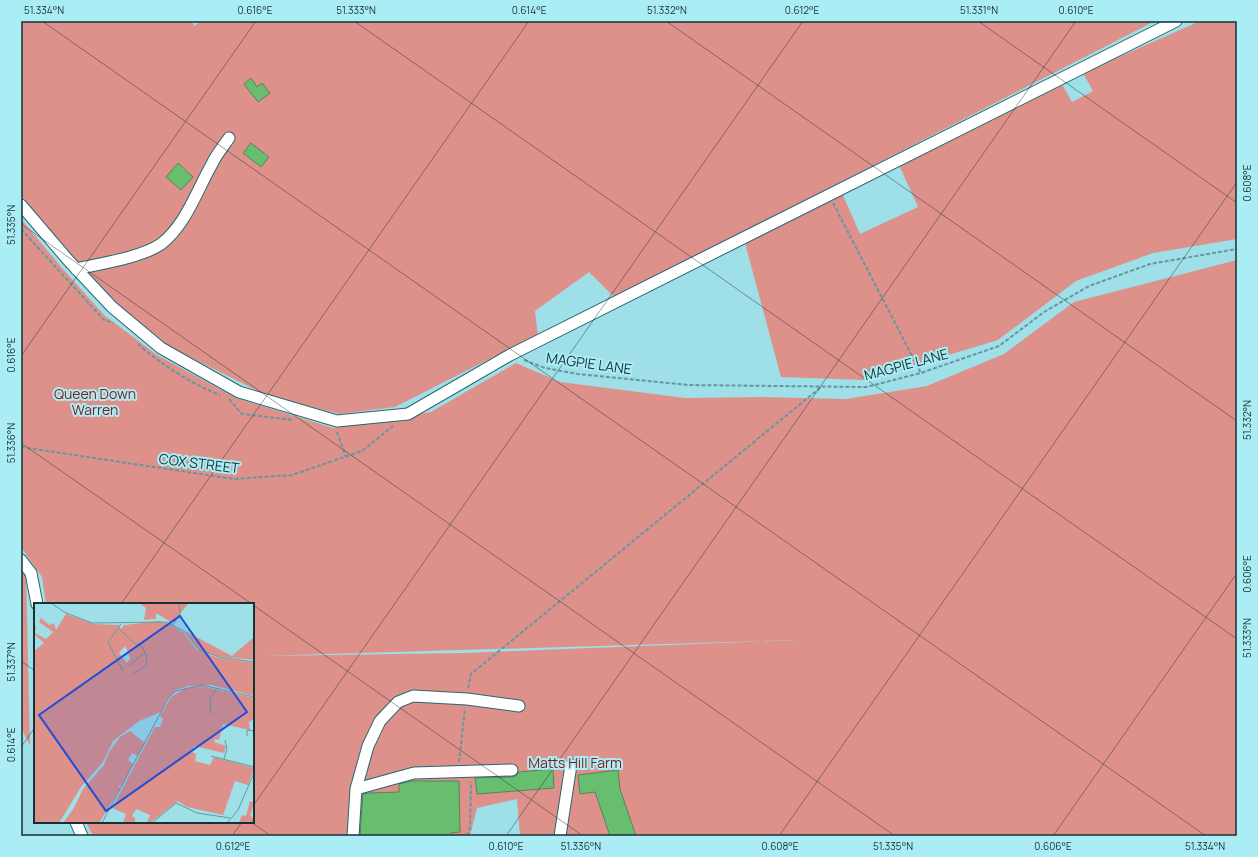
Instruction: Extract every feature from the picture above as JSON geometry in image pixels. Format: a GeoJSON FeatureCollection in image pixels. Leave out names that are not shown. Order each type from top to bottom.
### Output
{"type":"FeatureCollection","features":[{"type":"Feature","properties":{"kind":"street"},"geometry":{"type":"LineString","coordinates":[[21,205],[76,269],[112,307],[161,348],[239,392],[337,421],[408,414],[510,355],[1176,21]]}},
{"type":"Feature","properties":{"kind":"street"},"geometry":{"type":"LineString","coordinates":[[76,269],[116,260],[146,251],[164,241],[176,229],[184,217],[212,163],[229,138]]}},
{"type":"Feature","properties":{"kind":"street"},"geometry":{"type":"LineString","coordinates":[[21,560],[32,573],[37,603]]}},
{"type":"Feature","properties":{"kind":"street"},"geometry":{"type":"LineString","coordinates":[[353,836],[356,789],[368,746],[380,721],[398,702],[414,696],[466,699],[518,706]]}},
{"type":"Feature","properties":{"kind":"street"},"geometry":{"type":"LineString","coordinates":[[560,836],[571,765]]}},
{"type":"Feature","properties":{"kind":"street"},"geometry":{"type":"LineString","coordinates":[[356,789],[414,773],[512,770]]}},
{"type":"Feature","properties":{"kind":"street"},"geometry":{"type":"LineString","coordinates":[[76,823],[81,836]]}},
{"type":"Feature","properties":{"kind":"path"},"geometry":{"type":"LineString","coordinates":[[829,195],[920,373]]}},
{"type":"Feature","properties":{"kind":"path","name":"MAGPIE LANE"},"geometry":{"type":"LineString","coordinates":[[510,355],[545,368],[578,374],[688,385],[866,387],[920,373],[999,346],[1044,312],[1089,286],[1150,264],[1237,249]]}},
{"type":"Feature","properties":{"kind":"path"},"geometry":{"type":"LineString","coordinates":[[467,836],[470,828],[471,784],[458,772],[466,699],[471,674],[822,386]]}},
{"type":"Feature","properties":{"kind":"path","name":"COX STREET"},"geometry":{"type":"LineString","coordinates":[[21,447],[234,479],[292,475],[362,451],[408,414]]}},
{"type":"Feature","properties":{"kind":"green space"},"geometry":{"type":"Polygon","coordinates":[[[21,21],[191,21],[195,26],[200,21],[461,21],[462,23],[465,21],[1155,21],[615,298],[589,272],[535,311],[538,336],[517,345],[395,407],[340,414],[268,396],[164,344],[116,306],[51,233],[21,196],[21,21]]]}},
{"type":"Feature","properties":{"kind":"green space"},"geometry":{"type":"Polygon","coordinates":[[[1200,21],[1237,21],[1237,239],[1153,253],[1076,281],[998,340],[865,380],[781,377],[745,243],[842,193],[860,234],[918,207],[899,165],[1062,84],[1072,102],[1093,91],[1083,73],[1200,21]]]}},
{"type":"Feature","properties":{"kind":"green space"},"geometry":{"type":"Polygon","coordinates":[[[21,219],[104,315],[157,355],[236,398],[333,428],[431,412],[516,363],[560,382],[685,398],[761,397],[846,399],[927,386],[1004,354],[1074,302],[1237,260],[1237,836],[520,836],[517,799],[477,808],[470,836],[93,836],[86,823],[254,823],[254,603],[46,603],[42,577],[21,547],[21,219]],[[799,640],[261,656],[463,653],[799,640]]]}},
{"type":"Feature","properties":{"kind":"green space"},"geometry":{"type":"Polygon","coordinates":[[[21,567],[26,574],[30,746],[21,727],[21,567]]]}},
{"type":"Feature","properties":{"kind":"building"},"geometry":{"type":"Polygon","coordinates":[[[251,78],[257,87],[262,83],[270,93],[258,102],[244,84],[251,78]]]}},
{"type":"Feature","properties":{"kind":"building"},"geometry":{"type":"Polygon","coordinates":[[[251,143],[269,157],[261,167],[243,153],[251,143]]]}},
{"type":"Feature","properties":{"kind":"building"},"geometry":{"type":"Polygon","coordinates":[[[178,163],[193,177],[181,190],[166,177],[178,163]]]}},
{"type":"Feature","properties":{"kind":"building"},"geometry":{"type":"Polygon","coordinates":[[[553,769],[554,788],[477,794],[475,778],[512,777],[516,776],[519,772],[553,769]]]}},
{"type":"Feature","properties":{"kind":"building"},"geometry":{"type":"Polygon","coordinates":[[[618,770],[620,789],[636,836],[610,836],[595,792],[580,794],[578,775],[618,770]]]}},
{"type":"Feature","properties":{"kind":"building"},"geometry":{"type":"Polygon","coordinates":[[[411,781],[459,781],[460,832],[451,833],[451,836],[360,836],[363,794],[399,792],[399,784],[411,781]]]}},
{"type":"Feature","properties":{"kind":"park label","name":"Queen Down Warren"},"geometry":{"type":"Point","coordinates":[95,402]}},
{"type":"Feature","properties":{"kind":"park label","name":"Matts Hill Farm"},"geometry":{"type":"Point","coordinates":[575,762]}}]}
